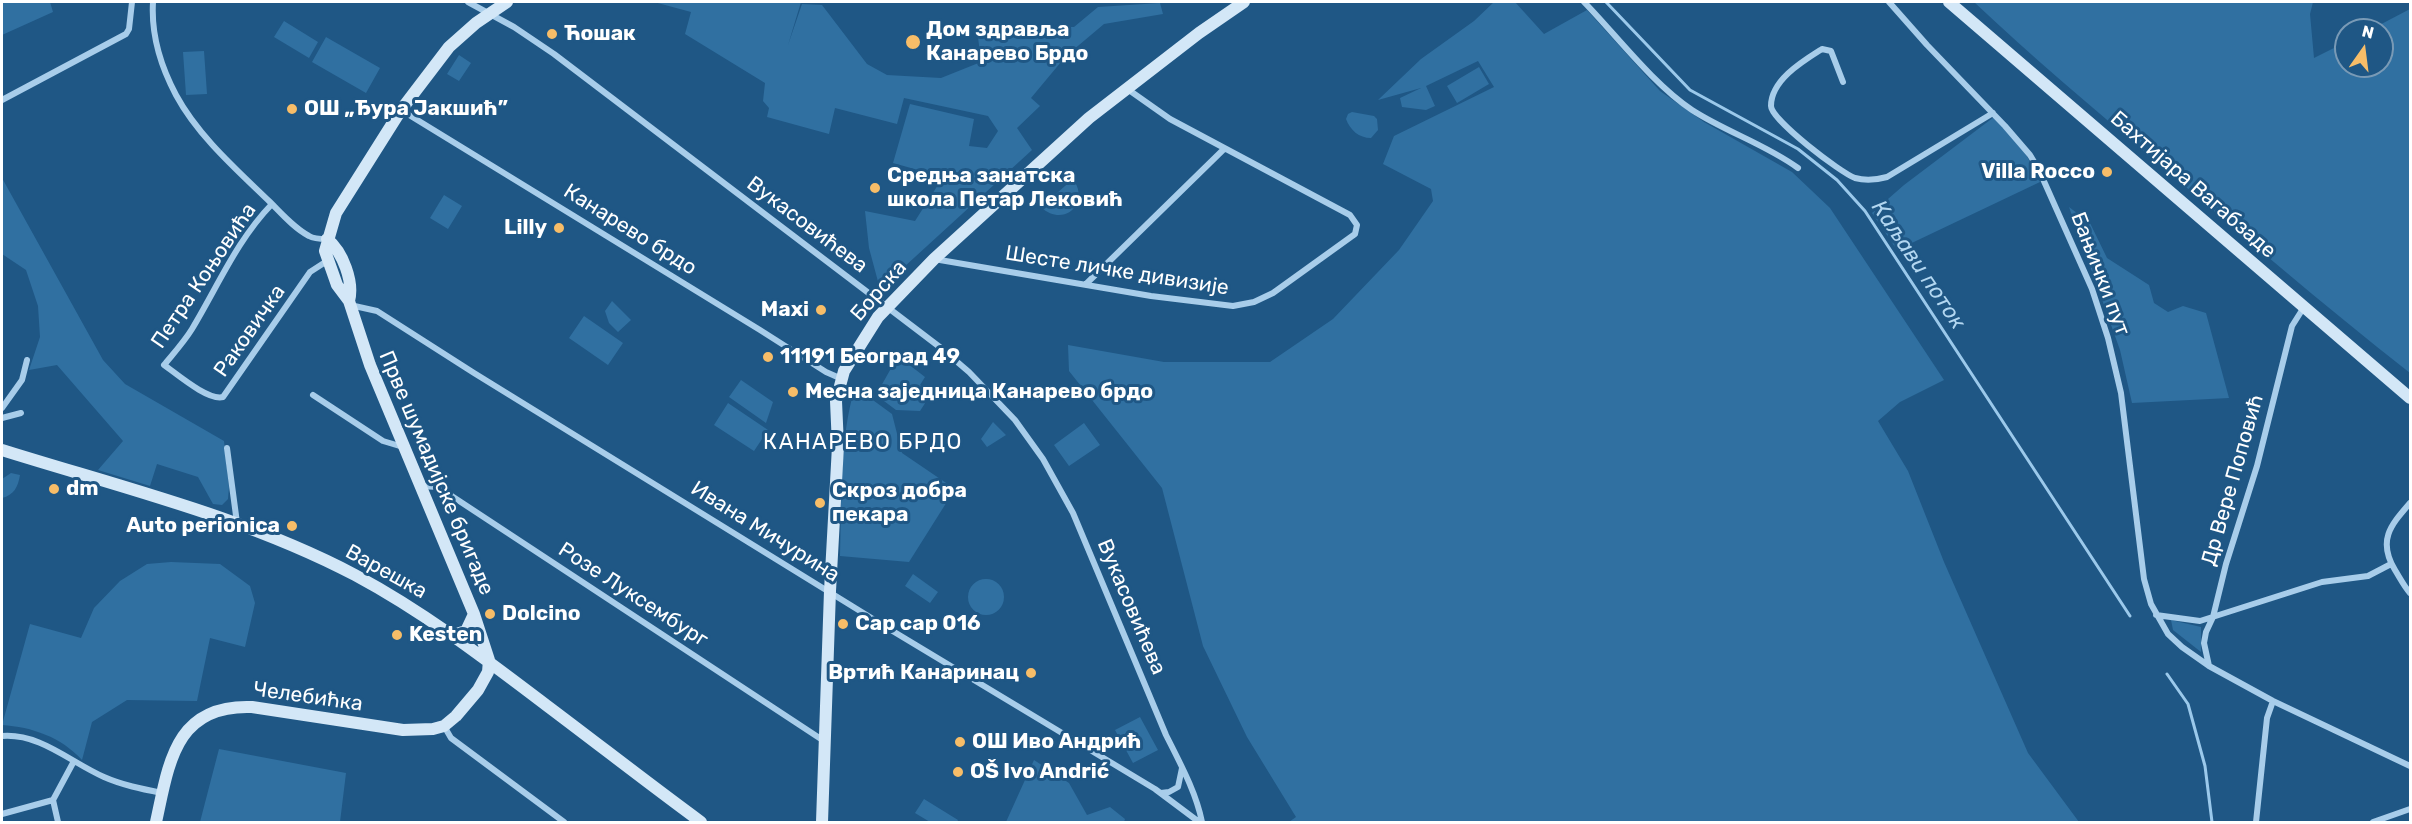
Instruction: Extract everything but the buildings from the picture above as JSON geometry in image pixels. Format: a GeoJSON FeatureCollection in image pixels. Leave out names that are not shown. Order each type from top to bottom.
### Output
{"type":"FeatureCollection","features":[{"type":"Feature","properties":{"kind":"street"},"geometry":{"type":"LineString","coordinates":[[2,100],[126,34],[129,29],[132,2]]}},
{"type":"Feature","properties":{"kind":"street","name":"Петра Коњовића"},"geometry":{"type":"LineString","coordinates":[[153,2],[156,46],[169,81],[181,103],[206,136],[272,204],[306,235],[327,239]]}},
{"type":"Feature","properties":{"kind":"street","name":"Вукасовићева"},"geometry":{"type":"LineString","coordinates":[[468,2],[534,40],[601,89],[942,348],[992,395],[1024,431],[1043,459],[1073,513],[1200,810],[1201,822]]}},
{"type":"Feature","properties":{"kind":"street"},"geometry":{"type":"LineString","coordinates":[[327,239],[339,207],[401,110],[449,47],[489,13],[507,2]]}},
{"type":"Feature","properties":{"kind":"street"},"geometry":{"type":"LineString","coordinates":[[1584,2],[1676,97],[1704,117],[1767,148],[1798,168]]}},
{"type":"Feature","properties":{"kind":"street","name":"Бањички пут"},"geometry":{"type":"LineString","coordinates":[[1889,2],[2030,155],[2047,184],[2092,289],[2108,338],[2121,393],[2144,579],[2156,615],[2175,640],[2208,666],[2273,701],[2410,766]]}},
{"type":"Feature","properties":{"kind":"street","name":"Бахтијара Вагабзаде"},"geometry":{"type":"LineString","coordinates":[[1949,2],[2410,398]]}},
{"type":"Feature","properties":{"kind":"street","name":"Борска"},"geometry":{"type":"LineString","coordinates":[[822,822],[830,591],[838,446],[836,401],[842,379],[859,345],[887,306],[934,259],[1067,137],[1236,3]]}},
{"type":"Feature","properties":{"kind":"street"},"geometry":{"type":"LineString","coordinates":[[1843,82],[1831,51],[1827,48],[1822,49],[1797,66],[1785,78],[1771,106],[1773,113],[1786,126],[1846,174],[1860,179],[1887,177],[1993,113]]}},
{"type":"Feature","properties":{"kind":"street","name":"Шесте личке дивизије"},"geometry":{"type":"LineString","coordinates":[[934,259],[1192,302],[1239,305],[1254,302],[1285,286],[1355,234],[1357,225],[1350,215],[1157,112],[1126,88]]}},
{"type":"Feature","properties":{"kind":"street","name":"Канарево брдо"},"geometry":{"type":"LineString","coordinates":[[401,110],[763,331],[826,372],[842,379]]}},
{"type":"Feature","properties":{"kind":"street"},"geometry":{"type":"LineString","coordinates":[[1086,284],[1224,149]]}},
{"type":"Feature","properties":{"kind":"street","name":"Петра Коњовића"},"geometry":{"type":"LineString","coordinates":[[164,365],[191,331],[225,269],[253,225],[272,204]]}},
{"type":"Feature","properties":{"kind":"street","name":"Прве шумадијске бригаде"},"geometry":{"type":"LineString","coordinates":[[327,239],[325,251],[327,261],[337,285],[349,303],[359,337],[474,614],[489,660]]}},
{"type":"Feature","properties":{"kind":"street","name":"Прве шумадијске бригаде"},"geometry":{"type":"LineString","coordinates":[[327,239],[338,250],[350,284],[349,303]]}},
{"type":"Feature","properties":{"kind":"street","name":"Раковичка"},"geometry":{"type":"LineString","coordinates":[[164,365],[206,393],[217,398],[223,397],[310,272],[327,261]]}},
{"type":"Feature","properties":{"kind":"street","name":"Ивана Мичурина"},"geometry":{"type":"LineString","coordinates":[[349,303],[377,311],[483,379],[1160,793],[1201,822]]}},
{"type":"Feature","properties":{"kind":"street","name":"Др Вере Поповић"},"geometry":{"type":"LineString","coordinates":[[2208,666],[2204,637],[2213,617],[2226,564],[2265,439],[2292,326],[2304,306]]}},
{"type":"Feature","properties":{"kind":"street"},"geometry":{"type":"LineString","coordinates":[[2,408],[22,380],[27,360]]}},
{"type":"Feature","properties":{"kind":"street"},"geometry":{"type":"LineString","coordinates":[[314,395],[383,441],[403,447]]}},
{"type":"Feature","properties":{"kind":"street"},"geometry":{"type":"LineString","coordinates":[[2,418],[21,413]]}},
{"type":"Feature","properties":{"kind":"street"},"geometry":{"type":"LineString","coordinates":[[227,448],[237,523]]}},
{"type":"Feature","properties":{"kind":"street","name":"Варешка"},"geometry":{"type":"LineString","coordinates":[[2,450],[237,523],[310,553],[354,575],[453,635],[489,660],[701,822]]}},
{"type":"Feature","properties":{"kind":"street","name":"Розе Луксембург"},"geometry":{"type":"LineString","coordinates":[[420,486],[438,487],[824,741]]}},
{"type":"Feature","properties":{"kind":"street"},"geometry":{"type":"LineString","coordinates":[[2410,503],[2389,530],[2387,549],[2391,564],[2410,593]]}},
{"type":"Feature","properties":{"kind":"street"},"geometry":{"type":"LineString","coordinates":[[2156,615],[2190,621],[2213,617],[2322,582],[2368,576],[2391,564]]}},
{"type":"Feature","properties":{"kind":"street"},"geometry":{"type":"LineString","coordinates":[[453,635],[466,630],[474,614]]}},
{"type":"Feature","properties":{"kind":"street"},"geometry":{"type":"LineString","coordinates":[[489,660],[489,669],[484,681],[456,716],[444,726],[451,738],[564,822]]}},
{"type":"Feature","properties":{"kind":"street"},"geometry":{"type":"LineString","coordinates":[[2256,822],[2266,718],[2273,701]]}},
{"type":"Feature","properties":{"kind":"street","name":"Челебићка"},"geometry":{"type":"LineString","coordinates":[[156,822],[173,753],[184,734],[202,718],[227,708],[243,706],[264,708],[412,731],[444,726]]}},
{"type":"Feature","properties":{"kind":"street"},"geometry":{"type":"LineString","coordinates":[[2,735],[26,738],[110,780],[163,793]]}},
{"type":"Feature","properties":{"kind":"street"},"geometry":{"type":"LineString","coordinates":[[58,822],[53,800],[74,760]]}},
{"type":"Feature","properties":{"kind":"street"},"geometry":{"type":"LineString","coordinates":[[1160,793],[1176,788],[1181,782],[1182,768]]}},
{"type":"Feature","properties":{"kind":"street"},"geometry":{"type":"LineString","coordinates":[[2,814],[53,800]]}},
{"type":"Feature","properties":{"kind":"street"},"geometry":{"type":"LineString","coordinates":[[2373,822],[2410,809]]}},
{"type":"Feature","properties":{"kind":"shaded area"},"geometry":{"type":"Polygon","coordinates":[[[2,2],[50,2],[53,12],[2,35],[2,2]]]}},
{"type":"Feature","properties":{"kind":"shaded area"},"geometry":{"type":"Polygon","coordinates":[[[654,2],[801,2],[788,45],[802,4],[822,5],[867,64],[887,75],[941,78],[981,62],[978,37],[990,22],[1011,27],[1074,27],[1098,7],[1160,3],[1163,14],[1104,24],[1066,56],[1031,98],[1040,106],[1017,128],[1032,150],[880,289],[869,248],[865,211],[915,221],[943,177],[893,163],[910,104],[974,119],[969,146],[987,148],[998,131],[988,116],[904,98],[897,124],[835,108],[829,134],[767,117],[769,108],[763,101],[765,83],[685,34],[691,12],[654,2]]]}},
{"type":"Feature","properties":{"kind":"shaded area"},"geometry":{"type":"Polygon","coordinates":[[[1494,2],[1515,2],[1544,34],[1587,10],[1660,91],[1704,122],[1792,172],[1830,208],[1944,380],[1900,402],[1878,421],[1908,471],[1944,562],[2028,753],[2079,822],[1289,822],[1296,817],[1247,737],[1203,646],[1162,488],[1069,371],[1068,345],[1164,362],[1270,362],[1333,319],[1399,250],[1433,201],[1431,189],[1383,164],[1394,136],[1494,87],[1478,61],[1426,86],[1435,106],[1426,110],[1402,107],[1400,98],[1421,88],[1378,100],[1421,59],[1474,21],[1494,2]]]}},
{"type":"Feature","properties":{"kind":"shaded area"},"geometry":{"type":"Polygon","coordinates":[[[1974,2],[2313,2],[2310,14],[2314,58],[2334,48],[2334,78],[2394,78],[2393,18],[2410,9],[2410,373],[2248,240],[2017,42],[1974,2]]]}},
{"type":"Feature","properties":{"kind":"shaded area"},"geometry":{"type":"Polygon","coordinates":[[[284,21],[318,42],[309,58],[274,37],[284,21]]]}},
{"type":"Feature","properties":{"kind":"shaded area"},"geometry":{"type":"Polygon","coordinates":[[[326,37],[380,68],[366,93],[312,62],[326,37]]]}},
{"type":"Feature","properties":{"kind":"shaded area"},"geometry":{"type":"Polygon","coordinates":[[[204,51],[207,94],[186,95],[183,52],[204,51]]]}},
{"type":"Feature","properties":{"kind":"shaded area"},"geometry":{"type":"Polygon","coordinates":[[[459,55],[471,63],[459,81],[447,74],[459,55]]]}},
{"type":"Feature","properties":{"kind":"shaded area"},"geometry":{"type":"Polygon","coordinates":[[[1479,67],[1489,84],[1457,103],[1447,86],[1479,67]]]}},
{"type":"Feature","properties":{"kind":"shaded area"},"geometry":{"type":"Polygon","coordinates":[[[1352,112],[1374,116],[1377,119],[1378,130],[1371,138],[1359,135],[1350,127],[1346,119],[1352,112]]]}},
{"type":"Feature","properties":{"kind":"shaded area"},"geometry":{"type":"Polygon","coordinates":[[[1994,117],[2027,156],[2040,182],[1897,250],[1872,213],[1904,185],[1994,117]]]}},
{"type":"Feature","properties":{"kind":"shaded area"},"geometry":{"type":"Polygon","coordinates":[[[2,178],[103,360],[125,384],[224,441],[229,487],[228,499],[222,505],[213,504],[198,477],[157,464],[150,486],[98,470],[123,441],[57,365],[29,370],[40,337],[38,306],[26,270],[2,254],[2,178]]]}},
{"type":"Feature","properties":{"kind":"shaded area"},"geometry":{"type":"Polygon","coordinates":[[[1073,179],[1078,188],[1079,197],[1072,210],[1058,215],[1049,213],[1041,207],[1073,179]]]}},
{"type":"Feature","properties":{"kind":"shaded area"},"geometry":{"type":"Polygon","coordinates":[[[444,195],[462,206],[448,229],[430,218],[444,195]]]}},
{"type":"Feature","properties":{"kind":"shaded area"},"geometry":{"type":"Polygon","coordinates":[[[2069,207],[2090,223],[2107,258],[2149,285],[2154,303],[2168,312],[2183,306],[2206,313],[2229,398],[2132,403],[2120,350],[2069,207]]]}},
{"type":"Feature","properties":{"kind":"shaded area"},"geometry":{"type":"Polygon","coordinates":[[[612,301],[631,320],[618,332],[609,323],[605,311],[612,301]]]}},
{"type":"Feature","properties":{"kind":"shaded area"},"geometry":{"type":"Polygon","coordinates":[[[584,316],[623,343],[608,365],[569,338],[584,316]]]}},
{"type":"Feature","properties":{"kind":"shaded area"},"geometry":{"type":"Polygon","coordinates":[[[898,356],[925,377],[920,385],[931,394],[920,411],[896,410],[876,395],[898,356]]]}},
{"type":"Feature","properties":{"kind":"shaded area"},"geometry":{"type":"Polygon","coordinates":[[[741,380],[773,402],[766,423],[729,397],[741,380]]]}},
{"type":"Feature","properties":{"kind":"shaded area"},"geometry":{"type":"Polygon","coordinates":[[[855,387],[892,414],[902,453],[955,489],[909,562],[840,556],[844,449],[855,387]]]}},
{"type":"Feature","properties":{"kind":"shaded area"},"geometry":{"type":"Polygon","coordinates":[[[728,403],[768,430],[754,451],[714,425],[728,403]]]}},
{"type":"Feature","properties":{"kind":"shaded area"},"geometry":{"type":"Polygon","coordinates":[[[993,422],[1006,435],[987,447],[981,439],[993,422]]]}},
{"type":"Feature","properties":{"kind":"shaded area"},"geometry":{"type":"Polygon","coordinates":[[[1084,423],[1100,445],[1069,466],[1054,445],[1084,423]]]}},
{"type":"Feature","properties":{"kind":"shaded area"},"geometry":{"type":"Polygon","coordinates":[[[11,473],[20,475],[18,483],[12,493],[2,498],[2,479],[11,473]]]}},
{"type":"Feature","properties":{"kind":"shaded area"},"geometry":{"type":"Polygon","coordinates":[[[171,562],[220,564],[250,586],[255,603],[245,647],[210,638],[197,701],[127,700],[92,722],[82,760],[55,739],[24,728],[2,725],[30,624],[81,638],[94,608],[120,581],[147,564],[171,562]]]}},
{"type":"Feature","properties":{"kind":"shaded area"},"geometry":{"type":"Polygon","coordinates":[[[913,574],[938,592],[930,603],[905,586],[913,574]]]}},
{"type":"Feature","properties":{"kind":"shaded area"},"geometry":{"type":"Polygon","coordinates":[[[986,579],[999,584],[1004,597],[999,610],[986,615],[973,610],[968,597],[973,584],[986,579]]]}},
{"type":"Feature","properties":{"kind":"shaded area"},"geometry":{"type":"Polygon","coordinates":[[[2171,620],[2201,627],[2201,652],[2173,630],[2171,620]]]}},
{"type":"Feature","properties":{"kind":"shaded area"},"geometry":{"type":"Polygon","coordinates":[[[1140,717],[1158,750],[1133,763],[1115,730],[1140,717]]]}},
{"type":"Feature","properties":{"kind":"shaded area"},"geometry":{"type":"Polygon","coordinates":[[[219,749],[346,773],[340,822],[200,822],[219,749]]]}},
{"type":"Feature","properties":{"kind":"shaded area"},"geometry":{"type":"Polygon","coordinates":[[[1034,760],[1069,783],[1087,815],[1110,807],[1125,819],[1124,822],[1006,822],[1034,760]]]}},
{"type":"Feature","properties":{"kind":"shaded area"},"geometry":{"type":"Polygon","coordinates":[[[924,799],[958,820],[957,822],[930,822],[915,813],[924,799]]]}},
{"type":"Feature","properties":{"kind":"waterway","name":"Каљави поток"},"geometry":{"type":"LineString","coordinates":[[1606,2],[1690,90],[1798,149],[1837,180],[1865,211],[2130,616]]}},
{"type":"Feature","properties":{"kind":"waterway"},"geometry":{"type":"LineString","coordinates":[[2167,674],[2188,704],[2205,766],[2212,822]]}},
{"type":"Feature","properties":{"kind":"place","name":"Ћошак"},"geometry":{"type":"Point","coordinates":[552,34]}},
{"type":"Feature","properties":{"kind":"place","name":"Дом здравља Канарево Брдо"},"geometry":{"type":"Point","coordinates":[913,42]}},
{"type":"Feature","properties":{"kind":"place","name":"ОШ „Ђура Јакшић”"},"geometry":{"type":"Point","coordinates":[292,109]}},
{"type":"Feature","properties":{"kind":"place","name":"Villa Rocco"},"geometry":{"type":"Point","coordinates":[2107,172]}},
{"type":"Feature","properties":{"kind":"place","name":"Средња занатска школа Петар Лековић"},"geometry":{"type":"Point","coordinates":[875,188]}},
{"type":"Feature","properties":{"kind":"place","name":"Lilly"},"geometry":{"type":"Point","coordinates":[559,228]}},
{"type":"Feature","properties":{"kind":"place","name":"Maxi"},"geometry":{"type":"Point","coordinates":[821,310]}},
{"type":"Feature","properties":{"kind":"place","name":"11191 Београд 49"},"geometry":{"type":"Point","coordinates":[768,357]}},
{"type":"Feature","properties":{"kind":"place","name":"Месна заједница Канарево брдо"},"geometry":{"type":"Point","coordinates":[793,392]}},
{"type":"Feature","properties":{"kind":"place","name":"dm"},"geometry":{"type":"Point","coordinates":[54,489]}},
{"type":"Feature","properties":{"kind":"place","name":"Скроз добра пекара"},"geometry":{"type":"Point","coordinates":[820,503]}},
{"type":"Feature","properties":{"kind":"place","name":"Auto perionica"},"geometry":{"type":"Point","coordinates":[292,526]}},
{"type":"Feature","properties":{"kind":"place","name":"Dolcino"},"geometry":{"type":"Point","coordinates":[490,614]}},
{"type":"Feature","properties":{"kind":"place","name":"Cap cap 016"},"geometry":{"type":"Point","coordinates":[843,624]}},
{"type":"Feature","properties":{"kind":"place","name":"Kesten"},"geometry":{"type":"Point","coordinates":[397,635]}},
{"type":"Feature","properties":{"kind":"place","name":"Вртић Канаринац"},"geometry":{"type":"Point","coordinates":[1031,673]}},
{"type":"Feature","properties":{"kind":"place","name":"ОШ Иво Андрић"},"geometry":{"type":"Point","coordinates":[960,742]}},
{"type":"Feature","properties":{"kind":"place","name":"OŠ Ivo Andrić"},"geometry":{"type":"Point","coordinates":[958,772]}},
{"type":"Feature","properties":{"kind":"district","name":"КАНАРЕВО БРДО"},"geometry":{"type":"Point","coordinates":[863,443]}}]}
